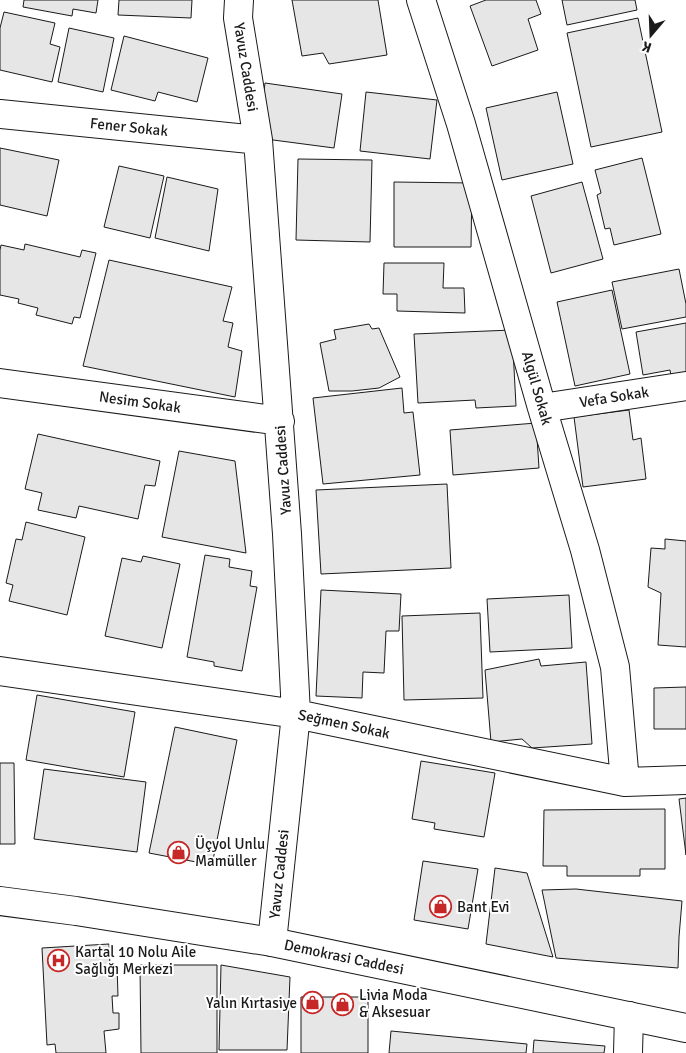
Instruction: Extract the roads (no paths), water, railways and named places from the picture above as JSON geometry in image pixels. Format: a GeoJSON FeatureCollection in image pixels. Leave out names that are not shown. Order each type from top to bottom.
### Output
{"type":"FeatureCollection","features":[{"type":"Feature","properties":{"kind":"street","name":"Yavuz Caddesi"},"geometry":{"type":"LineString","coordinates":[[239,0],[238,18],[258,140],[288,534],[296,714],[272,942]]}},
{"type":"Feature","properties":{"kind":"street","name":"Algül Sokak"},"geometry":{"type":"LineString","coordinates":[[421,0],[461,124],[542,408],[585,550],[615,667],[625,782]]}},
{"type":"Feature","properties":{"kind":"street","name":"Fener Sokak"},"geometry":{"type":"LineString","coordinates":[[0,114],[258,140]]}},
{"type":"Feature","properties":{"kind":"street","name":"Nesim Sokak"},"geometry":{"type":"LineString","coordinates":[[0,383],[280,421]]}},
{"type":"Feature","properties":{"kind":"street","name":"Vefa Sokak"},"geometry":{"type":"LineString","coordinates":[[542,408],[686,386]]}},
{"type":"Feature","properties":{"kind":"street","name":"Seğmen Sokak"},"geometry":{"type":"LineString","coordinates":[[0,671],[296,714],[625,782],[686,780]]}},
{"type":"Feature","properties":{"kind":"street","name":"Demokrasi Caddesi"},"geometry":{"type":"LineString","coordinates":[[0,902],[76,911],[272,942],[686,1028]]}},
{"type":"Feature","properties":{"kind":"street"},"geometry":{"type":"LineString","coordinates":[[628,1016],[628,1053]]}},
{"type":"Feature","properties":{"kind":"place","name":"Üçyol Unlu Mamüller"},"geometry":{"type":"Point","coordinates":[179,853]}},
{"type":"Feature","properties":{"kind":"place","name":"Bant Evi"},"geometry":{"type":"Point","coordinates":[441,907]}},
{"type":"Feature","properties":{"kind":"place","name":"Kartal 10 Nolu Aile Sağlığı Merkezi"},"geometry":{"type":"Point","coordinates":[59,961]}},
{"type":"Feature","properties":{"kind":"place","name":"Yalın Kırtasiye"},"geometry":{"type":"Point","coordinates":[313,1003]}},
{"type":"Feature","properties":{"kind":"place","name":"Livia Moda & Aksesuar"},"geometry":{"type":"Point","coordinates":[343,1004]}}]}
